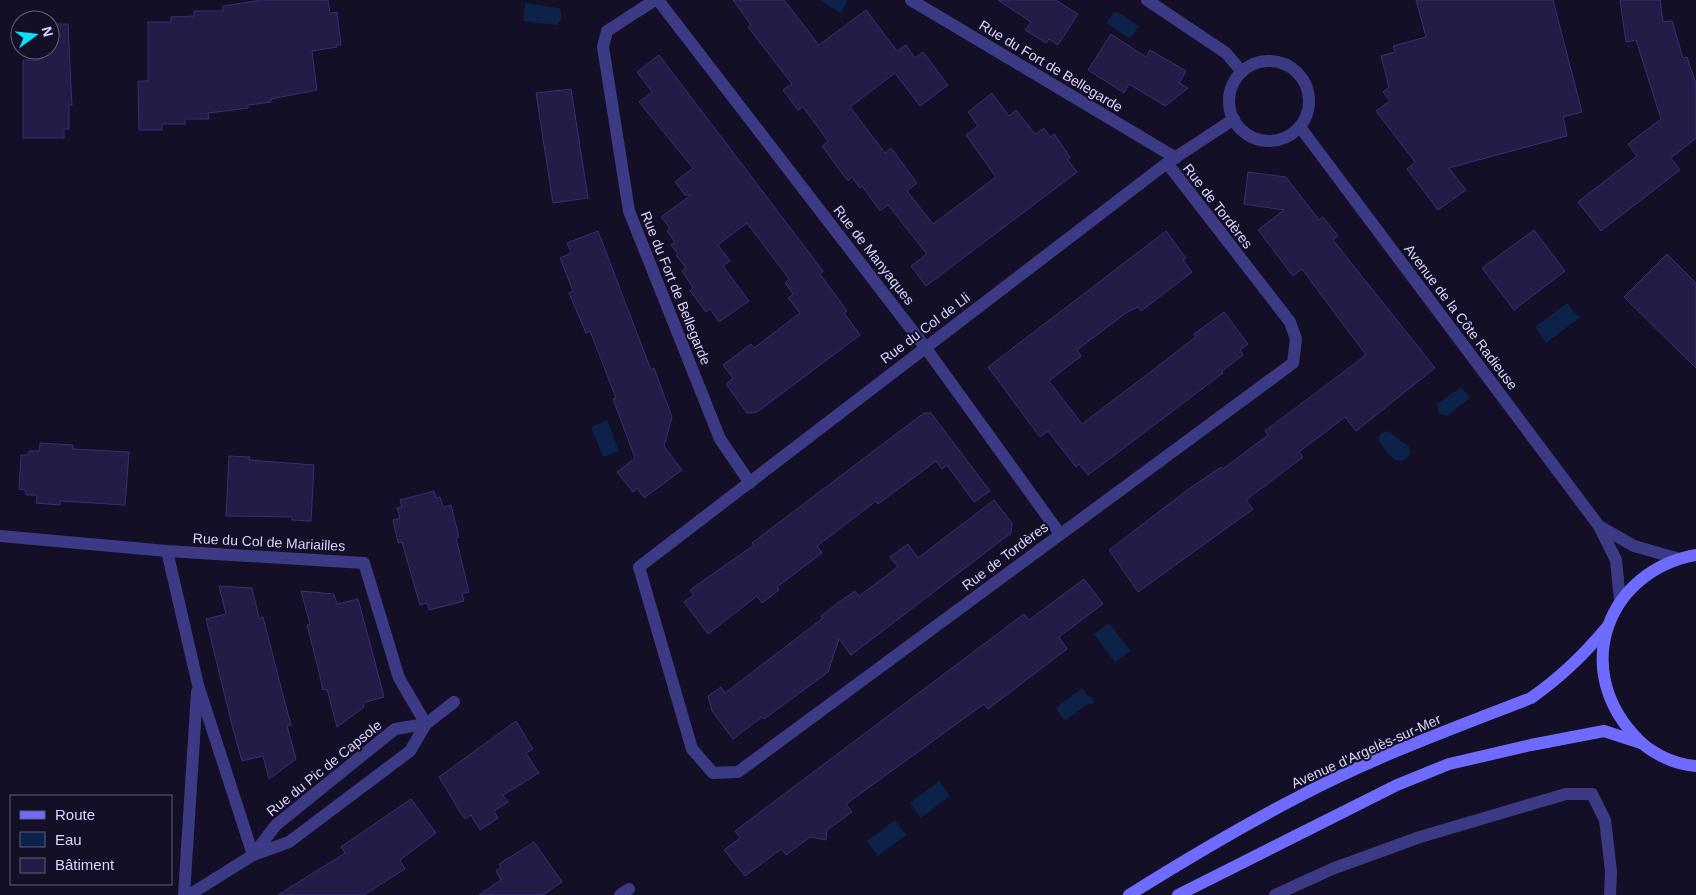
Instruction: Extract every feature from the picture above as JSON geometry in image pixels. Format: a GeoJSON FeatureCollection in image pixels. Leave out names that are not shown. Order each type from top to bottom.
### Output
{"type":"FeatureCollection","features":[{"type":"Feature","properties":{"kind":"main road"},"geometry":{"type":"LineString","coordinates":[[1641,743],[1619,719],[1606,690],[1602,659],[1607,627],[1620,601],[1635,582],[1654,568],[1676,558],[1696,555]]}},
{"type":"Feature","properties":{"kind":"main road","name":"Avenue d'Argelès-sur-Mer"},"geometry":{"type":"LineString","coordinates":[[1129,895],[1184,861],[1301,795],[1360,768],[1531,698],[1556,680],[1583,656],[1607,627]]}},
{"type":"Feature","properties":{"kind":"main road"},"geometry":{"type":"LineString","coordinates":[[1178,895],[1397,785],[1449,764],[1531,744],[1604,731],[1641,743],[1663,757],[1696,766]]}},
{"type":"Feature","properties":{"kind":"street","name":"Rue de Manyaques"},"geometry":{"type":"LineString","coordinates":[[657,0],[925,346],[1060,534]]}},
{"type":"Feature","properties":{"kind":"street","name":"Rue du Fort de Bellegarde"},"geometry":{"type":"LineString","coordinates":[[657,0],[607,31],[603,47],[629,211],[720,439],[750,483]]}},
{"type":"Feature","properties":{"kind":"street","name":"Rue du Fort de Bellegarde"},"geometry":{"type":"LineString","coordinates":[[911,0],[1171,160]]}},
{"type":"Feature","properties":{"kind":"street"},"geometry":{"type":"LineString","coordinates":[[1148,0],[1226,53],[1242,72]]}},
{"type":"Feature","properties":{"kind":"street"},"geometry":{"type":"LineString","coordinates":[[1274,61],[1296,71],[1306,87],[1309,97],[1309,108],[1300,127],[1290,135],[1278,140],[1265,141],[1252,137],[1242,130],[1234,119],[1230,107],[1230,94],[1234,82],[1242,72],[1252,65],[1274,61]]}},
{"type":"Feature","properties":{"kind":"street","name":"Rue du Col de Lli"},"geometry":{"type":"LineString","coordinates":[[638,567],[1171,160],[1234,119]]}},
{"type":"Feature","properties":{"kind":"street","name":"Avenue de la Côte Radieuse"},"geometry":{"type":"LineString","coordinates":[[1300,127],[1599,526],[1616,560],[1620,601]]}},
{"type":"Feature","properties":{"kind":"street","name":"Rue de Tordères"},"geometry":{"type":"LineString","coordinates":[[638,567],[692,749],[713,774],[738,772],[1293,363],[1296,339],[1290,322],[1171,160]]}},
{"type":"Feature","properties":{"kind":"street","name":"Avenue de la Côte Radieuse"},"geometry":{"type":"LineString","coordinates":[[1599,526],[1634,546],[1676,558]]}},
{"type":"Feature","properties":{"kind":"street","name":"Rue du Col de Mariailles"},"geometry":{"type":"LineString","coordinates":[[0,536],[167,551],[364,563],[399,678],[426,724]]}},
{"type":"Feature","properties":{"kind":"street"},"geometry":{"type":"LineString","coordinates":[[167,551],[198,685],[253,854]]}},
{"type":"Feature","properties":{"kind":"street"},"geometry":{"type":"LineString","coordinates":[[184,895],[198,685]]}},
{"type":"Feature","properties":{"kind":"street","name":"Rue du Pic de Capsole"},"geometry":{"type":"LineString","coordinates":[[189,895],[253,854],[289,842],[410,751],[426,724],[454,702]]}},
{"type":"Feature","properties":{"kind":"street","name":"Rue du Pic de Capsole"},"geometry":{"type":"LineString","coordinates":[[253,854],[276,825],[395,729],[426,724]]}},
{"type":"Feature","properties":{"kind":"street"},"geometry":{"type":"LineString","coordinates":[[1275,895],[1332,869],[1420,837],[1566,794],[1592,794],[1605,820],[1611,871],[1610,895]]}},
{"type":"Feature","properties":{"kind":"water"},"geometry":{"type":"Polygon","coordinates":[[[819,0],[848,0],[841,13],[819,0]]]}},
{"type":"Feature","properties":{"kind":"water"},"geometry":{"type":"Polygon","coordinates":[[[525,3],[560,8],[562,18],[557,25],[523,21],[525,3]]]}},
{"type":"Feature","properties":{"kind":"water"},"geometry":{"type":"Polygon","coordinates":[[[1115,11],[1139,26],[1130,39],[1106,23],[1115,11]]]}},
{"type":"Feature","properties":{"kind":"water"},"geometry":{"type":"Polygon","coordinates":[[[1567,303],[1579,318],[1546,343],[1535,327],[1567,303]]]}},
{"type":"Feature","properties":{"kind":"water"},"geometry":{"type":"Polygon","coordinates":[[[1461,387],[1470,398],[1447,416],[1439,414],[1437,404],[1461,387]]]}},
{"type":"Feature","properties":{"kind":"water"},"geometry":{"type":"Polygon","coordinates":[[[607,420],[619,451],[603,457],[591,427],[607,420]]]}},
{"type":"Feature","properties":{"kind":"water"},"geometry":{"type":"Polygon","coordinates":[[[1388,431],[1409,447],[1410,454],[1405,459],[1401,461],[1393,458],[1379,441],[1380,434],[1388,431]]]}},
{"type":"Feature","properties":{"kind":"water"},"geometry":{"type":"Polygon","coordinates":[[[1109,623],[1130,651],[1115,662],[1094,634],[1109,623]]]}},
{"type":"Feature","properties":{"kind":"water"},"geometry":{"type":"Polygon","coordinates":[[[1082,688],[1087,695],[1093,698],[1094,703],[1086,705],[1065,721],[1056,708],[1082,688]]]}},
{"type":"Feature","properties":{"kind":"water"},"geometry":{"type":"Polygon","coordinates":[[[939,781],[950,796],[921,818],[910,803],[939,781]]]}},
{"type":"Feature","properties":{"kind":"water"},"geometry":{"type":"Polygon","coordinates":[[[895,820],[906,835],[878,856],[867,841],[895,820]]]}},
{"type":"Feature","properties":{"kind":"building"},"geometry":{"type":"Polygon","coordinates":[[[262,0],[328,0],[330,13],[337,12],[341,45],[312,51],[317,90],[271,99],[271,102],[248,105],[248,108],[208,113],[209,119],[185,119],[185,124],[162,124],[162,130],[139,130],[138,81],[148,81],[148,22],[171,22],[171,17],[194,16],[194,11],[223,11],[223,6],[262,0]]]}},
{"type":"Feature","properties":{"kind":"building"},"geometry":{"type":"Polygon","coordinates":[[[733,0],[784,0],[819,45],[866,10],[897,51],[906,45],[915,58],[923,52],[948,85],[920,106],[895,73],[850,107],[885,153],[891,148],[917,183],[907,191],[933,224],[996,177],[966,135],[978,126],[968,112],[992,93],[1009,116],[1016,110],[1035,134],[1044,128],[1050,137],[1054,134],[1070,157],[1067,159],[1077,172],[926,286],[911,266],[927,254],[888,205],[880,211],[862,186],[860,188],[852,177],[848,181],[822,146],[828,141],[803,107],[798,110],[783,90],[792,84],[748,27],[751,25],[733,0]]]}},
{"type":"Feature","properties":{"kind":"building"},"geometry":{"type":"Polygon","coordinates":[[[998,0],[1056,0],[1078,14],[1058,45],[1049,39],[1046,43],[1025,30],[1031,22],[998,0]]]}},
{"type":"Feature","properties":{"kind":"building"},"geometry":{"type":"Polygon","coordinates":[[[1416,0],[1553,0],[1582,112],[1563,117],[1567,136],[1449,168],[1466,190],[1438,210],[1407,169],[1415,162],[1376,111],[1390,101],[1383,92],[1389,87],[1381,56],[1395,52],[1393,46],[1426,37],[1416,0]]]}},
{"type":"Feature","properties":{"kind":"building"},"geometry":{"type":"Polygon","coordinates":[[[1620,0],[1660,0],[1663,22],[1672,21],[1683,58],[1687,57],[1696,84],[1696,138],[1671,158],[1680,170],[1601,231],[1578,202],[1637,156],[1628,144],[1661,119],[1636,40],[1626,42],[1620,0]]]}},
{"type":"Feature","properties":{"kind":"building"},"geometry":{"type":"Polygon","coordinates":[[[60,24],[68,24],[72,105],[69,105],[69,129],[64,129],[64,138],[23,138],[23,60],[60,60],[60,24]]]}},
{"type":"Feature","properties":{"kind":"building"},"geometry":{"type":"Polygon","coordinates":[[[1111,34],[1146,57],[1150,50],[1186,71],[1179,83],[1188,88],[1165,106],[1129,84],[1124,93],[1088,70],[1111,34]]]}},
{"type":"Feature","properties":{"kind":"building"},"geometry":{"type":"Polygon","coordinates":[[[659,55],[823,271],[820,274],[847,311],[844,313],[860,335],[757,412],[747,413],[726,384],[733,378],[723,365],[751,344],[754,348],[800,313],[788,298],[793,294],[785,283],[789,279],[747,223],[718,245],[730,261],[723,266],[749,301],[719,322],[710,309],[706,312],[690,291],[693,288],[682,271],[686,268],[671,245],[675,242],[667,231],[670,228],[661,217],[691,195],[685,195],[675,182],[693,168],[639,102],[652,92],[637,72],[659,55]]]}},
{"type":"Feature","properties":{"kind":"building"},"geometry":{"type":"Polygon","coordinates":[[[571,89],[588,198],[553,203],[536,93],[571,89]]]}},
{"type":"Feature","properties":{"kind":"building"},"geometry":{"type":"Polygon","coordinates":[[[1248,172],[1286,177],[1319,220],[1323,217],[1338,236],[1333,240],[1435,368],[1356,431],[1345,417],[1299,452],[1303,457],[1246,500],[1253,509],[1138,592],[1109,550],[1190,488],[1221,467],[1223,469],[1268,435],[1265,431],[1366,355],[1302,269],[1293,276],[1258,230],[1284,210],[1244,204],[1248,172]]]}},
{"type":"Feature","properties":{"kind":"building"},"geometry":{"type":"Polygon","coordinates":[[[1534,230],[1565,271],[1514,310],[1482,268],[1534,230]]]}},
{"type":"Feature","properties":{"kind":"building"},"geometry":{"type":"Polygon","coordinates":[[[598,231],[651,370],[654,368],[672,417],[664,446],[682,470],[644,498],[637,488],[633,492],[617,472],[635,458],[613,399],[616,398],[590,331],[586,333],[569,293],[573,291],[560,258],[571,253],[567,243],[598,231]]]}},
{"type":"Feature","properties":{"kind":"building"},"geometry":{"type":"Polygon","coordinates":[[[1166,231],[1186,258],[1183,260],[1192,272],[1141,311],[1138,307],[1126,313],[1077,350],[1081,356],[1049,381],[1082,424],[1196,337],[1194,334],[1224,312],[1248,344],[1240,350],[1243,355],[1222,371],[1223,373],[1088,475],[1079,464],[1076,467],[1048,431],[1040,437],[988,367],[1166,231]]]}},
{"type":"Feature","properties":{"kind":"building"},"geometry":{"type":"Polygon","coordinates":[[[1667,254],[1696,283],[1696,368],[1624,297],[1667,254]]]}},
{"type":"Feature","properties":{"kind":"building"},"geometry":{"type":"Polygon","coordinates":[[[924,413],[931,413],[990,491],[974,502],[947,465],[942,469],[936,461],[878,504],[876,501],[817,546],[822,553],[777,587],[779,590],[762,603],[757,596],[708,634],[684,602],[694,595],[690,590],[754,545],[752,543],[924,413]]]}},
{"type":"Feature","properties":{"kind":"building"},"geometry":{"type":"Polygon","coordinates":[[[40,443],[73,445],[73,449],[129,452],[125,505],[60,501],[60,505],[36,503],[37,495],[26,495],[26,490],[19,489],[21,455],[29,455],[29,451],[39,451],[40,443]]]}},
{"type":"Feature","properties":{"kind":"building"},"geometry":{"type":"Polygon","coordinates":[[[229,456],[250,457],[249,460],[314,465],[311,521],[292,520],[292,517],[226,516],[229,456]]]}},
{"type":"Feature","properties":{"kind":"building"},"geometry":{"type":"Polygon","coordinates":[[[434,491],[436,498],[440,497],[443,507],[451,505],[459,537],[456,538],[469,592],[462,594],[464,601],[429,610],[427,603],[420,605],[402,542],[398,543],[393,520],[400,518],[397,508],[402,507],[400,500],[434,491]]]}},
{"type":"Feature","properties":{"kind":"building"},"geometry":{"type":"Polygon","coordinates":[[[994,500],[1012,523],[1011,533],[851,655],[839,639],[828,672],[764,719],[762,717],[733,739],[712,711],[708,696],[721,687],[725,693],[823,618],[821,616],[838,603],[855,591],[859,596],[898,567],[890,557],[908,544],[918,558],[994,500]]]}},
{"type":"Feature","properties":{"kind":"building"},"geometry":{"type":"Polygon","coordinates":[[[1084,579],[1103,604],[1059,637],[1067,649],[988,709],[984,704],[846,804],[852,812],[827,830],[826,840],[810,837],[786,855],[781,849],[745,876],[724,850],[740,838],[735,831],[1024,614],[1029,620],[1084,579]]]}},
{"type":"Feature","properties":{"kind":"building"},"geometry":{"type":"Polygon","coordinates":[[[219,586],[252,588],[259,618],[263,617],[291,725],[287,726],[296,759],[269,779],[263,756],[242,761],[232,725],[206,619],[226,614],[219,586]]]}},
{"type":"Feature","properties":{"kind":"building"},"geometry":{"type":"Polygon","coordinates":[[[301,591],[334,594],[337,604],[358,599],[376,666],[384,697],[363,703],[364,707],[337,727],[327,689],[323,690],[307,625],[310,624],[301,591]]]}},
{"type":"Feature","properties":{"kind":"building"},"geometry":{"type":"Polygon","coordinates":[[[516,721],[533,749],[526,753],[539,773],[503,795],[508,802],[494,811],[498,818],[480,830],[471,815],[465,819],[439,777],[516,721]]]}},
{"type":"Feature","properties":{"kind":"building"},"geometry":{"type":"Polygon","coordinates":[[[411,799],[436,833],[400,860],[405,869],[364,895],[278,895],[345,853],[341,847],[411,799]]]}},
{"type":"Feature","properties":{"kind":"building"},"geometry":{"type":"Polygon","coordinates":[[[534,842],[562,882],[543,895],[479,895],[501,880],[496,871],[501,867],[499,864],[534,842]]]}}]}
